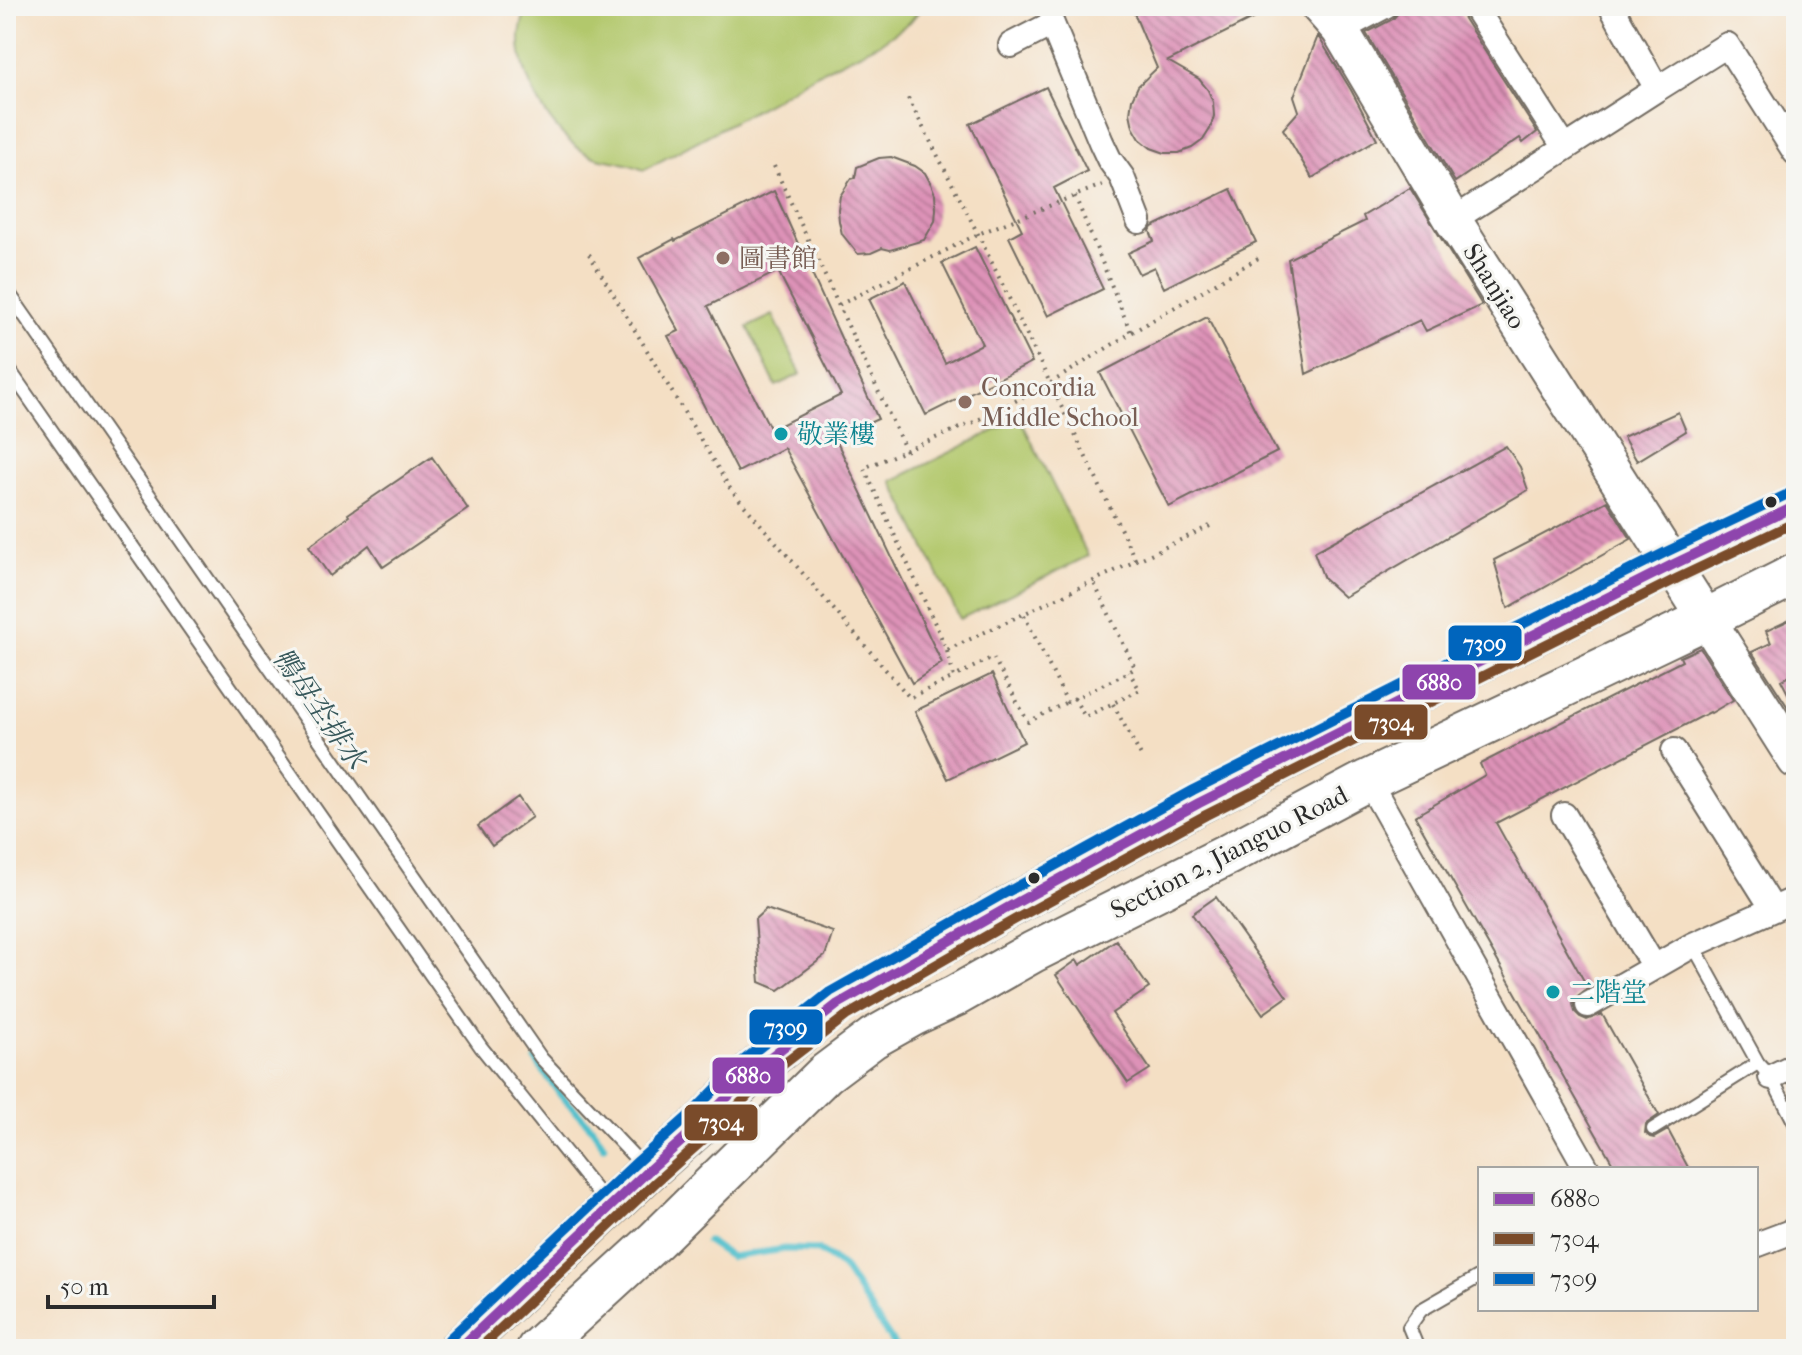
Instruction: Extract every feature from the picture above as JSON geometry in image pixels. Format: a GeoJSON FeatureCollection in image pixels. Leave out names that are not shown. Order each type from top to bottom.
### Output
{"type":"FeatureCollection","features":[{"type":"Feature","properties":{"kind":"main road","name":"Section 2, Jianguo Road"},"geometry":{"type":"LineString","coordinates":[[459,1349],[703,1122],[754,1070],[838,1004],[1199,803],[1672,565],[1796,506]]}},
{"type":"Feature","properties":{"kind":"main road","name":"Section 2, Jianguo Road"},"geometry":{"type":"LineString","coordinates":[[537,1349],[656,1240],[825,1074],[873,1038],[1368,780],[1796,574]]}},
{"type":"Feature","properties":{"kind":"main road"},"geometry":{"type":"LineString","coordinates":[[1199,803],[1229,854]]}},
{"type":"Feature","properties":{"kind":"street"},"geometry":{"type":"LineString","coordinates":[[1330,18],[1385,6]]}},
{"type":"Feature","properties":{"kind":"street"},"geometry":{"type":"LineString","coordinates":[[1474,6],[1565,148]]}},
{"type":"Feature","properties":{"kind":"street"},"geometry":{"type":"LineString","coordinates":[[1611,6],[1657,89]]}},
{"type":"Feature","properties":{"kind":"street","name":"Shanjiao"},"geometry":{"type":"LineString","coordinates":[[1330,18],[1453,220],[1796,760]]}},
{"type":"Feature","properties":{"kind":"street"},"geometry":{"type":"LineString","coordinates":[[1011,45],[1052,24],[1101,142],[1122,177],[1139,221]]}},
{"type":"Feature","properties":{"kind":"street"},"geometry":{"type":"LineString","coordinates":[[1453,220],[1727,45],[1795,152]]}},
{"type":"Feature","properties":{"kind":"street"},"geometry":{"type":"LineString","coordinates":[[1674,751],[1773,909]]}},
{"type":"Feature","properties":{"kind":"street"},"geometry":{"type":"LineString","coordinates":[[1368,780],[1586,1167]]}},
{"type":"Feature","properties":{"kind":"street"},"geometry":{"type":"LineString","coordinates":[[1564,815],[1654,967]]}},
{"type":"Feature","properties":{"kind":"street"},"geometry":{"type":"LineString","coordinates":[[1588,1005],[1693,945],[1796,899]]}},
{"type":"Feature","properties":{"kind":"street"},"geometry":{"type":"LineString","coordinates":[[1765,1070],[1796,1065]]}},
{"type":"Feature","properties":{"kind":"street"},"geometry":{"type":"LineString","coordinates":[[1758,1244],[1796,1230]]}},
{"type":"Feature","properties":{"kind":"lane"},"geometry":{"type":"LineString","coordinates":[[6,289],[541,1058],[648,1171]]}},
{"type":"Feature","properties":{"kind":"lane"},"geometry":{"type":"LineString","coordinates":[[6,365],[481,1047],[610,1208]]}},
{"type":"Feature","properties":{"kind":"lane"},"geometry":{"type":"LineString","coordinates":[[1693,945],[1796,1125]]}},
{"type":"Feature","properties":{"kind":"lane"},"geometry":{"type":"LineString","coordinates":[[1653,1129],[1765,1070]]}},
{"type":"Feature","properties":{"kind":"lane"},"geometry":{"type":"LineString","coordinates":[[1418,1349],[1409,1327],[1421,1310],[1478,1277]]}},
{"type":"Feature","properties":{"kind":"path"},"geometry":{"type":"LineString","coordinates":[[908,98],[978,234],[1136,561]]}},
{"type":"Feature","properties":{"kind":"path"},"geometry":{"type":"LineString","coordinates":[[774,166],[906,451]]}},
{"type":"Feature","properties":{"kind":"path"},"geometry":{"type":"LineString","coordinates":[[839,305],[978,234],[1122,177]]}},
{"type":"Feature","properties":{"kind":"path"},"geometry":{"type":"LineString","coordinates":[[1075,196],[1131,333]]}},
{"type":"Feature","properties":{"kind":"path"},"geometry":{"type":"LineString","coordinates":[[589,254],[731,490],[910,698],[993,657],[1028,722],[1129,672],[1135,668],[1093,581]]}},
{"type":"Feature","properties":{"kind":"path"},"geometry":{"type":"LineString","coordinates":[[954,677],[947,650],[864,468],[974,422],[1049,384],[1260,257]]}},
{"type":"Feature","properties":{"kind":"path"},"geometry":{"type":"LineString","coordinates":[[947,650],[1210,526]]}},
{"type":"Feature","properties":{"kind":"path"},"geometry":{"type":"LineString","coordinates":[[1023,615],[1067,702]]}},
{"type":"Feature","properties":{"kind":"path"},"geometry":{"type":"LineString","coordinates":[[1074,698],[1085,717],[1113,704],[1140,690],[1129,672]]}},
{"type":"Feature","properties":{"kind":"path"},"geometry":{"type":"LineString","coordinates":[[1113,704],[1141,756]]}},
{"type":"Feature","properties":{"kind":"green space"},"geometry":{"type":"Polygon","coordinates":[[[528,6],[923,6],[910,22],[880,43],[814,75],[644,170],[590,155],[576,147],[551,121],[532,87],[521,52],[520,32],[528,6]]]}},
{"type":"Feature","properties":{"kind":"green space"},"geometry":{"type":"Polygon","coordinates":[[[773,315],[801,374],[776,386],[748,327],[773,315]]]}},
{"type":"Feature","properties":{"kind":"green space"},"geometry":{"type":"Polygon","coordinates":[[[1020,418],[1088,556],[960,619],[892,481],[1020,418]]]}},
{"type":"Feature","properties":{"kind":"building"},"geometry":{"type":"Polygon","coordinates":[[[1131,6],[1278,6],[1168,61],[1199,79],[1213,102],[1214,116],[1203,140],[1179,153],[1165,153],[1151,148],[1140,139],[1133,127],[1130,113],[1132,99],[1138,86],[1157,68],[1131,6]]]}},
{"type":"Feature","properties":{"kind":"building"},"geometry":{"type":"Polygon","coordinates":[[[1400,6],[1459,6],[1461,14],[1537,132],[1523,143],[1520,138],[1455,182],[1366,33],[1393,19],[1400,6]]]}},
{"type":"Feature","properties":{"kind":"building"},"geometry":{"type":"Polygon","coordinates":[[[1318,36],[1377,139],[1312,178],[1283,129],[1299,111],[1294,96],[1318,36]]]}},
{"type":"Feature","properties":{"kind":"building"},"geometry":{"type":"Polygon","coordinates":[[[1046,87],[1087,171],[1054,188],[1103,289],[1048,316],[1009,237],[1022,230],[970,124],[1046,87]]]}},
{"type":"Feature","properties":{"kind":"building"},"geometry":{"type":"Polygon","coordinates":[[[891,157],[925,173],[935,194],[935,221],[924,240],[890,250],[882,248],[858,254],[842,234],[838,209],[840,196],[851,179],[855,178],[857,167],[879,158],[891,157]]]}},
{"type":"Feature","properties":{"kind":"building"},"geometry":{"type":"Polygon","coordinates":[[[1410,188],[1482,305],[1426,331],[1420,320],[1306,374],[1288,259],[1365,221],[1363,216],[1410,188]]]}},
{"type":"Feature","properties":{"kind":"building"},"geometry":{"type":"Polygon","coordinates":[[[1231,189],[1256,242],[1164,288],[1154,267],[1139,274],[1128,253],[1154,241],[1150,231],[1152,227],[1231,189]]]}},
{"type":"Feature","properties":{"kind":"building","name":"敬業樓"},"geometry":{"type":"Polygon","coordinates":[[[774,191],[878,419],[835,438],[942,663],[912,683],[784,448],[738,472],[668,336],[679,331],[639,258],[774,191]],[[778,271],[708,306],[771,430],[841,395],[778,271]]]}},
{"type":"Feature","properties":{"kind":"building"},"geometry":{"type":"Polygon","coordinates":[[[975,247],[1032,362],[926,415],[869,299],[905,281],[945,363],[982,344],[942,263],[975,247]]]}},
{"type":"Feature","properties":{"kind":"building"},"geometry":{"type":"Polygon","coordinates":[[[1207,317],[1277,452],[1169,507],[1100,373],[1207,317]]]}},
{"type":"Feature","properties":{"kind":"building"},"geometry":{"type":"Polygon","coordinates":[[[1678,412],[1686,431],[1637,461],[1623,437],[1678,412]]]}},
{"type":"Feature","properties":{"kind":"building"},"geometry":{"type":"Polygon","coordinates":[[[1506,446],[1520,467],[1528,490],[1344,597],[1324,579],[1314,552],[1506,446]]]}},
{"type":"Feature","properties":{"kind":"building"},"geometry":{"type":"Polygon","coordinates":[[[432,457],[468,509],[383,567],[369,545],[330,576],[309,546],[348,514],[432,457]]]}},
{"type":"Feature","properties":{"kind":"building"},"geometry":{"type":"Polygon","coordinates":[[[1607,501],[1631,539],[1508,608],[1494,560],[1607,501]]]}},
{"type":"Feature","properties":{"kind":"building"},"geometry":{"type":"Polygon","coordinates":[[[1796,617],[1796,673],[1781,680],[1796,709],[1793,715],[1752,652],[1771,643],[1766,631],[1796,617]]]}},
{"type":"Feature","properties":{"kind":"building","name":"二階堂"},"geometry":{"type":"Polygon","coordinates":[[[1700,648],[1733,700],[1496,823],[1588,988],[1575,998],[1575,1012],[1587,1020],[1602,1014],[1659,1115],[1646,1124],[1645,1133],[1654,1138],[1668,1130],[1688,1167],[1615,1167],[1415,816],[1485,775],[1480,764],[1682,661],[1680,657],[1700,648]]]}},
{"type":"Feature","properties":{"kind":"building"},"geometry":{"type":"Polygon","coordinates":[[[992,674],[1024,742],[948,779],[915,711],[992,674]]]}},
{"type":"Feature","properties":{"kind":"building"},"geometry":{"type":"Polygon","coordinates":[[[518,797],[532,817],[492,846],[478,826],[518,797]]]}},
{"type":"Feature","properties":{"kind":"building"},"geometry":{"type":"Polygon","coordinates":[[[1216,897],[1287,997],[1263,1014],[1192,914],[1216,897]]]}},
{"type":"Feature","properties":{"kind":"building"},"geometry":{"type":"Polygon","coordinates":[[[766,909],[833,932],[825,956],[779,990],[760,982],[755,919],[766,909]]]}},
{"type":"Feature","properties":{"kind":"building"},"geometry":{"type":"Polygon","coordinates":[[[1116,940],[1149,988],[1112,1013],[1150,1069],[1128,1083],[1056,975],[1077,960],[1080,965],[1116,940]]]}},
{"type":"Feature","properties":{"kind":"waterway","name":"鴨母坔排水"},"geometry":{"type":"LineString","coordinates":[[536,1060],[559,1093],[592,1128],[604,1146]]}},
{"type":"Feature","properties":{"kind":"waterway","name":"鴨母坔排水"},"geometry":{"type":"LineString","coordinates":[[707,1241],[731,1257],[785,1249],[818,1250],[843,1267],[897,1349]]}},
{"type":"Feature","properties":{"kind":"transit line","name":"7309"},"geometry":{"type":"LineString","coordinates":[[449,1339],[693,1112],[744,1060],[830,992],[1193,790],[1666,552],[1790,493]]}},
{"type":"Feature","properties":{"kind":"transit line","name":"6880"},"geometry":{"type":"LineString","coordinates":[[459,1349],[703,1122],[754,1070],[838,1004],[1199,803],[1672,565],[1796,506]]}},
{"type":"Feature","properties":{"kind":"transit line","name":"7304"},"geometry":{"type":"LineString","coordinates":[[479,1349],[712,1132],[763,1080],[846,1016],[1206,815],[1796,522]]}},
{"type":"Feature","properties":{"kind":"place","name":"圖書館"},"geometry":{"type":"Point","coordinates":[723,258]}},
{"type":"Feature","properties":{"kind":"place","name":"Concordia Middle School"},"geometry":{"type":"Point","coordinates":[965,402]}},
{"type":"Feature","properties":{"kind":"place","name":"敬業樓"},"geometry":{"type":"Point","coordinates":[781,434]}},
{"type":"Feature","properties":{"kind":"place","name":"二階堂"},"geometry":{"type":"Point","coordinates":[1553,992]}}]}
